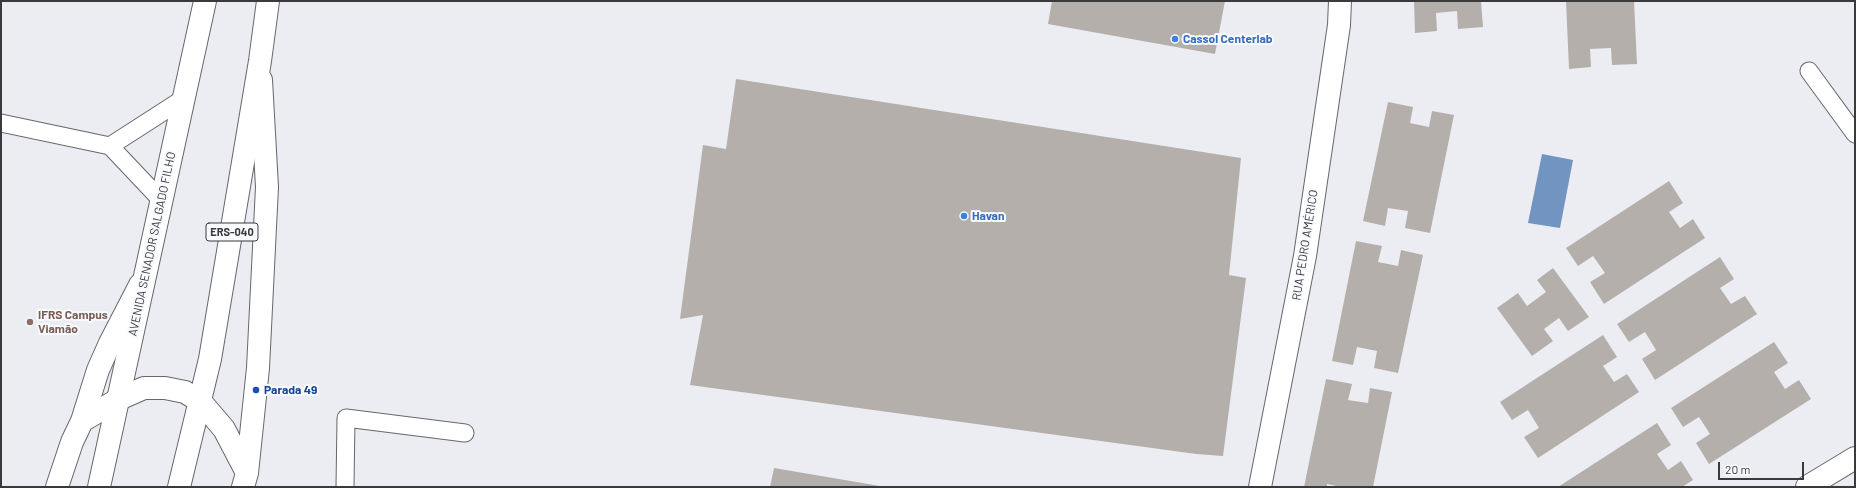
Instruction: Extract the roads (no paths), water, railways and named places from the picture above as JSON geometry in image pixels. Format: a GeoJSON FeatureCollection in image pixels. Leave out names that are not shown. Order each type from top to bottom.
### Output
{"type":"FeatureCollection","features":[{"type":"Feature","properties":{"kind":"street","name":"AVENIDA SENADOR SALGADO FILHO"},"geometry":{"type":"LineString","coordinates":[[99,487],[146,273],[160,200],[205,1]]}},
{"type":"Feature","properties":{"kind":"street","name":"ERS-040"},"geometry":{"type":"LineString","coordinates":[[179,487],[201,402],[211,352],[260,61],[268,1]]}},
{"type":"Feature","properties":{"kind":"street","name":"RUA PEDRO AMÉRICO"},"geometry":{"type":"LineString","coordinates":[[1260,487],[1305,256],[1339,25],[1340,1]]}},
{"type":"Feature","properties":{"kind":"street"},"geometry":{"type":"LineString","coordinates":[[245,480],[258,368],[267,187],[260,61]]}},
{"type":"Feature","properties":{"kind":"street"},"geometry":{"type":"LineString","coordinates":[[57,487],[72,442],[82,421],[98,370],[110,343],[146,273]]}},
{"type":"Feature","properties":{"kind":"street"},"geometry":{"type":"LineString","coordinates":[[82,421],[119,399],[144,388],[165,388],[185,392],[201,402],[224,429],[245,480]]}},
{"type":"Feature","properties":{"kind":"street"},"geometry":{"type":"LineString","coordinates":[[1807,487],[1855,458]]}},
{"type":"Feature","properties":{"kind":"lane"},"geometry":{"type":"LineString","coordinates":[[1809,72],[1855,134]]}},
{"type":"Feature","properties":{"kind":"lane"},"geometry":{"type":"LineString","coordinates":[[110,146],[183,99]]}},
{"type":"Feature","properties":{"kind":"lane"},"geometry":{"type":"LineString","coordinates":[[1,123],[110,146],[160,200]]}},
{"type":"Feature","properties":{"kind":"lane"},"geometry":{"type":"LineString","coordinates":[[345,487],[346,418],[465,433]]}},
{"type":"Feature","properties":{"kind":"water"},"geometry":{"type":"Polygon","coordinates":[[[1542,154],[1573,160],[1560,228],[1528,223],[1542,154]]]}},
{"type":"Feature","properties":{"kind":"place","name":"Cassol Centerlab"},"geometry":{"type":"Point","coordinates":[1175,39]}},
{"type":"Feature","properties":{"kind":"place","name":"Havan"},"geometry":{"type":"Point","coordinates":[964,216]}},
{"type":"Feature","properties":{"kind":"place","name":"IFRS Campus Viamão"},"geometry":{"type":"Point","coordinates":[30,322]}},
{"type":"Feature","properties":{"kind":"place","name":"Parada 49"},"geometry":{"type":"Point","coordinates":[256,390]}}]}
